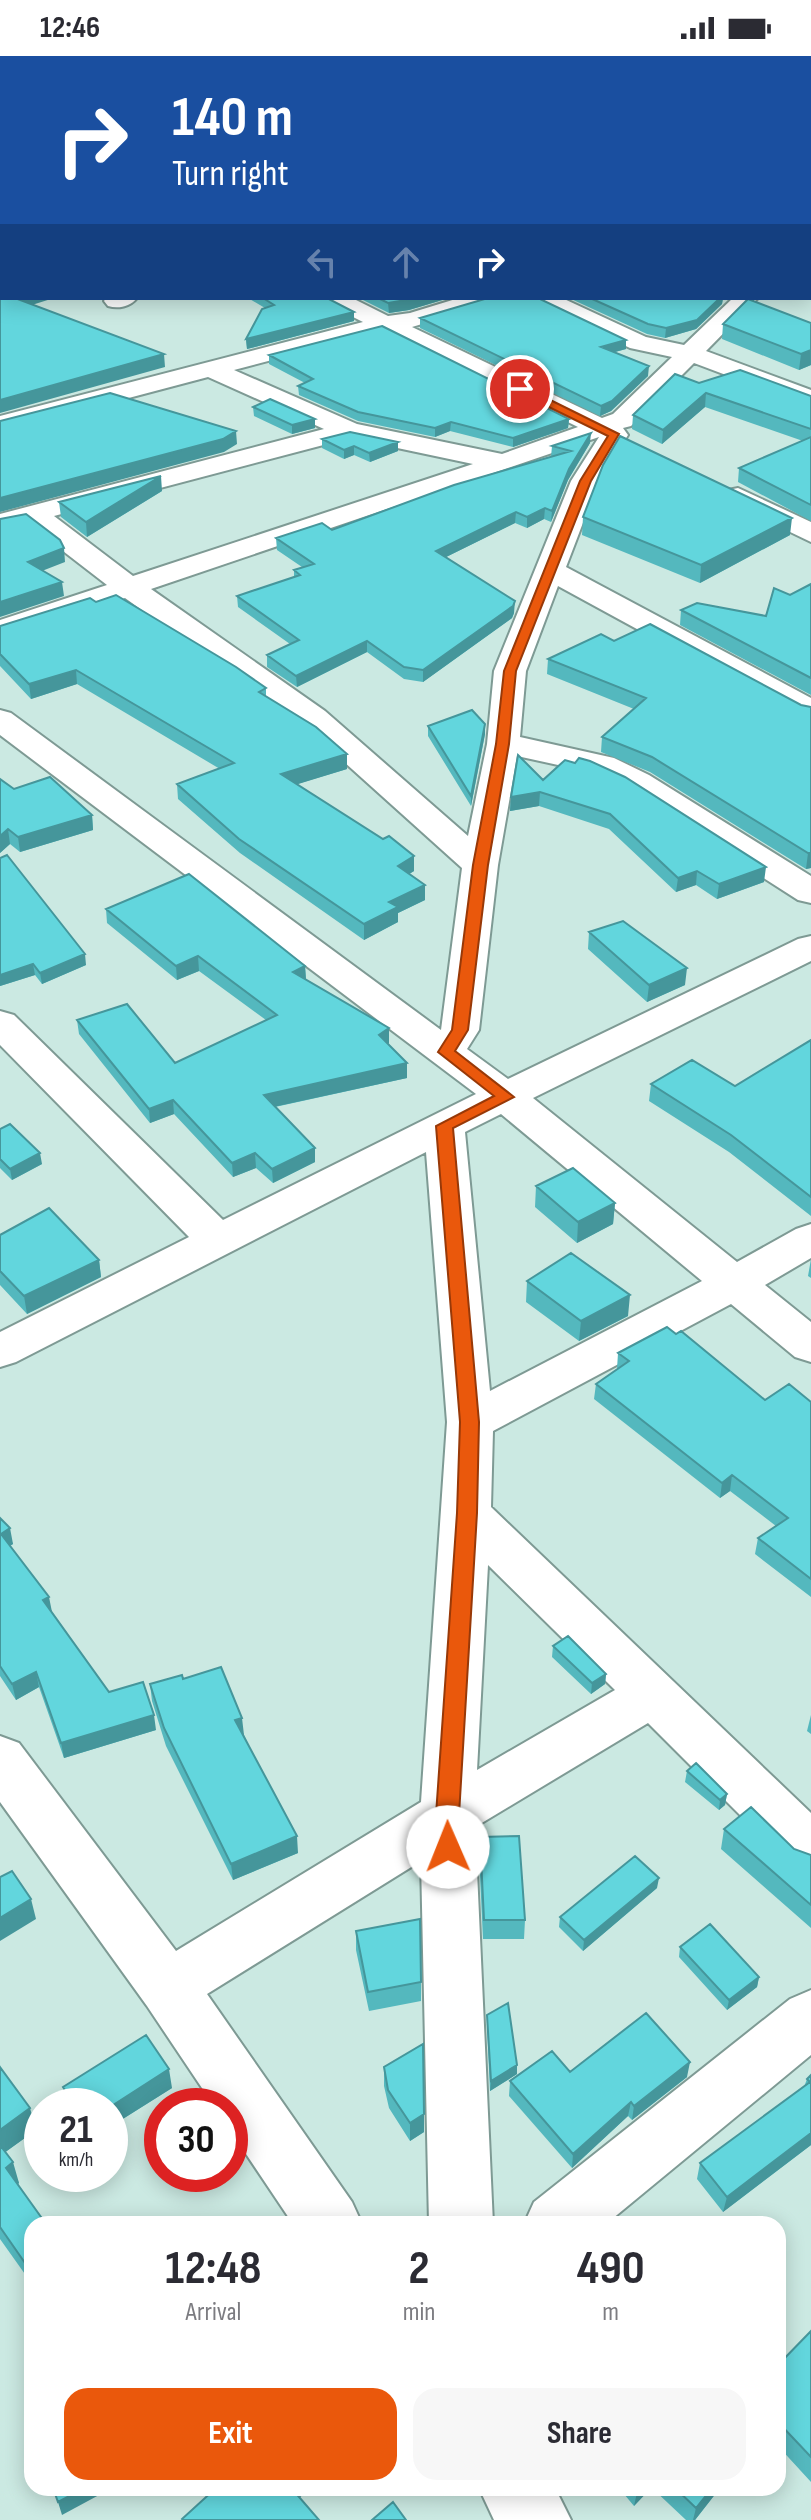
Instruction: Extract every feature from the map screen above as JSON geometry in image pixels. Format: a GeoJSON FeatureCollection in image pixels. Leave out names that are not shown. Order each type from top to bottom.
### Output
{"type":"FeatureCollection","features":[{"type":"Feature","properties":{"kind":"street"},"geometry":{"type":"LineString","coordinates":[[337,300],[642,448]]}},
{"type":"Feature","properties":{"kind":"street"},"geometry":{"type":"LineString","coordinates":[[0,424],[386,323],[412,320],[477,300]]}},
{"type":"Feature","properties":{"kind":"street"},"geometry":{"type":"LineString","coordinates":[[547,300],[639,343],[692,354],[811,399]]}},
{"type":"Feature","properties":{"kind":"street"},"geometry":{"type":"LineString","coordinates":[[446,1052],[460,1030],[480,865],[503,744],[510,671],[550,570],[563,475],[745,300]]}},
{"type":"Feature","properties":{"kind":"street"},"geometry":{"type":"LineString","coordinates":[[752,300],[774,309]]}},
{"type":"Feature","properties":{"kind":"street"},"geometry":{"type":"LineString","coordinates":[[210,369],[349,430],[563,475]]}},
{"type":"Feature","properties":{"kind":"street"},"geometry":{"type":"LineString","coordinates":[[0,523],[160,478],[246,460],[349,430]]}},
{"type":"Feature","properties":{"kind":"street"},"geometry":{"type":"LineString","coordinates":[[0,630],[504,462],[607,431]]}},
{"type":"Feature","properties":{"kind":"street"},"geometry":{"type":"LineString","coordinates":[[712,484],[811,533]]}},
{"type":"Feature","properties":{"kind":"street"},"geometry":{"type":"LineString","coordinates":[[32,513],[129,587],[314,718],[353,749],[480,865]]}},
{"type":"Feature","properties":{"kind":"street"},"geometry":{"type":"LineString","coordinates":[[550,570],[811,711]]}},
{"type":"Feature","properties":{"kind":"street"},"geometry":{"type":"LineString","coordinates":[[0,720],[506,1097],[811,1346]]}},
{"type":"Feature","properties":{"kind":"street"},"geometry":{"type":"LineString","coordinates":[[503,744],[602,765],[637,782],[811,892]]}},
{"type":"Feature","properties":{"kind":"street"},"geometry":{"type":"LineString","coordinates":[[4,1342],[218,1240],[811,947]]}},
{"type":"Feature","properties":{"kind":"street"},"geometry":{"type":"LineString","coordinates":[[0,1023],[218,1240]]}},
{"type":"Feature","properties":{"kind":"street"},"geometry":{"type":"LineString","coordinates":[[444,1126],[470,1422],[447,1815],[461,2216]]}},
{"type":"Feature","properties":{"kind":"street"},"geometry":{"type":"LineString","coordinates":[[470,1422],[811,1239]]}},
{"type":"Feature","properties":{"kind":"street"},"geometry":{"type":"LineString","coordinates":[[467,1513],[811,1849]]}},
{"type":"Feature","properties":{"kind":"street"},"geometry":{"type":"LineString","coordinates":[[168,1987],[447,1815],[653,1694]]}},
{"type":"Feature","properties":{"kind":"street"},"geometry":{"type":"LineString","coordinates":[[0,1759],[168,1987],[325,2216]]}},
{"type":"Feature","properties":{"kind":"street"},"geometry":{"type":"LineString","coordinates":[[566,2216],[811,2018]]}},
{"type":"Feature","properties":{"kind":"street"},"geometry":{"type":"LineString","coordinates":[[519,2496],[536,2520]]}},
{"type":"Feature","properties":{"kind":"building"},"geometry":{"type":"Polygon","coordinates":[[[0,300],[20,300],[164,354],[0,400],[0,300]]]}},
{"type":"Feature","properties":{"kind":"building"},"geometry":{"type":"Polygon","coordinates":[[[266,300],[331,300],[354,312],[246,339],[262,309],[274,305],[266,300]]]}},
{"type":"Feature","properties":{"kind":"building"},"geometry":{"type":"Polygon","coordinates":[[[481,300],[542,300],[626,340],[601,347],[649,366],[612,401],[601,406],[420,318],[481,300]]]}},
{"type":"Feature","properties":{"kind":"building"},"geometry":{"type":"Polygon","coordinates":[[[594,300],[718,300],[697,320],[666,328],[648,324],[594,300]]]}},
{"type":"Feature","properties":{"kind":"building"},"geometry":{"type":"Polygon","coordinates":[[[751,300],[811,323],[811,350],[801,354],[723,324],[751,300]]]}},
{"type":"Feature","properties":{"kind":"building"},"geometry":{"type":"Polygon","coordinates":[[[382,326],[569,419],[513,438],[451,422],[435,428],[358,412],[298,386],[313,379],[269,355],[382,326]]]}},
{"type":"Feature","properties":{"kind":"building"},"geometry":{"type":"Polygon","coordinates":[[[740,370],[811,396],[811,429],[706,393],[663,430],[633,415],[675,374],[699,383],[740,370]]]}},
{"type":"Feature","properties":{"kind":"building"},"geometry":{"type":"Polygon","coordinates":[[[110,393],[236,431],[223,439],[0,498],[0,421],[110,393]]]}},
{"type":"Feature","properties":{"kind":"building"},"geometry":{"type":"Polygon","coordinates":[[[270,399],[315,419],[292,425],[253,407],[270,399]]]}},
{"type":"Feature","properties":{"kind":"building"},"geometry":{"type":"Polygon","coordinates":[[[350,432],[398,442],[369,453],[354,446],[344,450],[322,439],[350,432]]]}},
{"type":"Feature","properties":{"kind":"building"},"geometry":{"type":"Polygon","coordinates":[[[591,433],[569,469],[552,511],[545,508],[527,517],[516,512],[436,551],[515,601],[513,606],[423,670],[404,667],[367,641],[296,676],[267,655],[299,640],[237,596],[300,575],[294,570],[314,564],[276,538],[322,523],[332,530],[454,485],[571,451],[552,446],[591,433]]]}},
{"type":"Feature","properties":{"kind":"building"},"geometry":{"type":"Polygon","coordinates":[[[620,436],[792,518],[701,565],[583,517],[603,465],[620,436]]]}},
{"type":"Feature","properties":{"kind":"building"},"geometry":{"type":"Polygon","coordinates":[[[811,437],[811,505],[739,468],[811,437]]]}},
{"type":"Feature","properties":{"kind":"building"},"geometry":{"type":"Polygon","coordinates":[[[161,476],[86,522],[59,502],[161,476]]]}},
{"type":"Feature","properties":{"kind":"building"},"geometry":{"type":"Polygon","coordinates":[[[26,514],[60,540],[64,548],[28,562],[62,582],[0,602],[0,519],[26,514]]]}},
{"type":"Feature","properties":{"kind":"building"},"geometry":{"type":"Polygon","coordinates":[[[811,584],[811,678],[681,610],[697,603],[766,616],[774,588],[790,595],[811,584]]]}},
{"type":"Feature","properties":{"kind":"building"},"geometry":{"type":"Polygon","coordinates":[[[116,595],[236,667],[266,688],[259,692],[316,727],[347,754],[281,774],[383,839],[389,836],[414,856],[398,866],[425,885],[389,902],[398,907],[364,924],[239,839],[177,784],[234,763],[76,670],[29,684],[0,654],[0,626],[90,598],[96,602],[116,595]]]}},
{"type":"Feature","properties":{"kind":"building"},"geometry":{"type":"Polygon","coordinates":[[[650,624],[801,705],[811,707],[811,853],[652,757],[602,737],[646,698],[548,659],[601,634],[614,641],[650,624]]]}},
{"type":"Feature","properties":{"kind":"building"},"geometry":{"type":"Polygon","coordinates":[[[472,710],[485,724],[471,796],[428,726],[472,710]]]}},
{"type":"Feature","properties":{"kind":"building"},"geometry":{"type":"Polygon","coordinates":[[[518,755],[543,780],[565,760],[575,763],[579,758],[590,761],[625,777],[766,867],[719,884],[697,871],[678,878],[610,814],[540,792],[511,797],[518,755]]]}},
{"type":"Feature","properties":{"kind":"building"},"geometry":{"type":"Polygon","coordinates":[[[50,777],[92,815],[18,837],[8,829],[0,836],[0,779],[14,789],[50,777]]]}},
{"type":"Feature","properties":{"kind":"building"},"geometry":{"type":"Polygon","coordinates":[[[7,855],[85,954],[40,973],[33,964],[0,975],[0,858],[7,855]]]}},
{"type":"Feature","properties":{"kind":"building"},"geometry":{"type":"Polygon","coordinates":[[[189,874],[305,966],[293,972],[389,1028],[379,1035],[407,1063],[264,1095],[315,1148],[272,1169],[255,1153],[232,1163],[173,1100],[149,1109],[77,1020],[127,1004],[175,1063],[277,1015],[198,956],[176,966],[106,909],[189,874]]]}},
{"type":"Feature","properties":{"kind":"building"},"geometry":{"type":"Polygon","coordinates":[[[623,921],[687,968],[649,985],[589,932],[623,921]]]}},
{"type":"Feature","properties":{"kind":"building"},"geometry":{"type":"Polygon","coordinates":[[[811,1040],[811,1197],[731,1135],[651,1084],[692,1060],[735,1086],[811,1040]]]}},
{"type":"Feature","properties":{"kind":"building"},"geometry":{"type":"Polygon","coordinates":[[[10,1124],[40,1153],[10,1169],[0,1159],[0,1129],[10,1124]]]}},
{"type":"Feature","properties":{"kind":"building"},"geometry":{"type":"Polygon","coordinates":[[[573,1168],[615,1203],[578,1222],[536,1186],[573,1168]]]}},
{"type":"Feature","properties":{"kind":"building"},"geometry":{"type":"Polygon","coordinates":[[[49,1208],[99,1260],[24,1296],[0,1271],[0,1235],[49,1208]]]}},
{"type":"Feature","properties":{"kind":"building"},"geometry":{"type":"Polygon","coordinates":[[[571,1253],[630,1295],[581,1321],[527,1281],[571,1253]]]}},
{"type":"Feature","properties":{"kind":"building"},"geometry":{"type":"Polygon","coordinates":[[[667,1327],[676,1334],[681,1331],[765,1400],[789,1384],[811,1402],[811,1579],[758,1538],[788,1518],[732,1475],[722,1483],[596,1384],[629,1361],[618,1353],[667,1327]]]}},
{"type":"Feature","properties":{"kind":"building"},"geometry":{"type":"Polygon","coordinates":[[[0,1518],[10,1528],[1,1534],[49,1597],[43,1600],[109,1692],[143,1682],[154,1715],[61,1743],[36,1672],[12,1684],[0,1666],[0,1518]]]}},
{"type":"Feature","properties":{"kind":"building"},"geometry":{"type":"Polygon","coordinates":[[[568,1636],[606,1674],[592,1683],[553,1646],[568,1636]]]}},
{"type":"Feature","properties":{"kind":"building"},"geometry":{"type":"Polygon","coordinates":[[[221,1667],[242,1718],[235,1720],[297,1836],[231,1864],[164,1728],[150,1684],[182,1675],[183,1679],[221,1667]]]}},
{"type":"Feature","properties":{"kind":"building"},"geometry":{"type":"Polygon","coordinates":[[[696,1763],[727,1794],[720,1800],[687,1771],[696,1763]]]}},
{"type":"Feature","properties":{"kind":"building"},"geometry":{"type":"Polygon","coordinates":[[[751,1807],[794,1849],[811,1855],[811,1905],[724,1829],[751,1807]]]}},
{"type":"Feature","properties":{"kind":"building"},"geometry":{"type":"Polygon","coordinates":[[[519,1836],[525,1920],[484,1920],[480,1837],[519,1836]]]}},
{"type":"Feature","properties":{"kind":"building"},"geometry":{"type":"Polygon","coordinates":[[[635,1856],[659,1878],[584,1940],[560,1917],[635,1856]]]}},
{"type":"Feature","properties":{"kind":"building"},"geometry":{"type":"Polygon","coordinates":[[[12,1871],[31,1899],[0,1918],[0,1877],[12,1871]]]}},
{"type":"Feature","properties":{"kind":"building"},"geometry":{"type":"Polygon","coordinates":[[[420,1919],[421,1982],[368,1992],[356,1931],[420,1919]]]}},
{"type":"Feature","properties":{"kind":"building"},"geometry":{"type":"Polygon","coordinates":[[[710,1924],[759,1977],[729,2000],[680,1947],[710,1924]]]}},
{"type":"Feature","properties":{"kind":"building"},"geometry":{"type":"Polygon","coordinates":[[[508,2003],[517,2065],[491,2081],[487,2015],[508,2003]]]}},
{"type":"Feature","properties":{"kind":"building"},"geometry":{"type":"Polygon","coordinates":[[[646,2013],[690,2062],[634,2106],[631,2102],[573,2154],[510,2081],[552,2051],[570,2072],[646,2013]]]}},
{"type":"Feature","properties":{"kind":"building"},"geometry":{"type":"Polygon","coordinates":[[[146,2035],[169,2069],[128,2095],[128,2088],[63,2087],[146,2035]]]}},
{"type":"Feature","properties":{"kind":"building"},"geometry":{"type":"Polygon","coordinates":[[[423,2044],[424,2114],[410,2123],[388,2090],[384,2067],[423,2044]]]}},
{"type":"Feature","properties":{"kind":"building"},"geometry":{"type":"Polygon","coordinates":[[[0,2067],[24,2100],[24,2112],[0,2130],[0,2067]]]}},
{"type":"Feature","properties":{"kind":"building"},"geometry":{"type":"Polygon","coordinates":[[[811,2075],[811,2133],[727,2197],[700,2163],[810,2082],[807,2079],[811,2075]]]}},
{"type":"Feature","properties":{"kind":"building"},"geometry":{"type":"Polygon","coordinates":[[[0,2145],[13,2162],[6,2168],[40,2216],[24,2216],[24,2262],[0,2227],[0,2145]]]}},
{"type":"Feature","properties":{"kind":"building"},"geometry":{"type":"Polygon","coordinates":[[[811,2331],[811,2457],[786,2430],[786,2357],[811,2331]]]}},
{"type":"Feature","properties":{"kind":"building"},"geometry":{"type":"Polygon","coordinates":[[[56,2496],[70,2496],[58,2502],[56,2496]]]}},
{"type":"Feature","properties":{"kind":"building"},"geometry":{"type":"Polygon","coordinates":[[[207,2496],[298,2496],[319,2520],[183,2520],[207,2496]]]}},
{"type":"Feature","properties":{"kind":"building"},"geometry":{"type":"Polygon","coordinates":[[[683,2496],[706,2496],[696,2508],[683,2496]]]}},
{"type":"Feature","properties":{"kind":"building"},"geometry":{"type":"Polygon","coordinates":[[[393,2502],[406,2520],[372,2520],[393,2502]]]}},
{"type":"Feature","properties":{"kind":"route"},"geometry":{"type":"LineString","coordinates":[[448,1847],[447,1815],[470,1422],[444,1126],[506,1097],[446,1052],[460,1030],[480,865],[503,744],[510,671],[585,481],[614,434],[520,389]]}}]}
